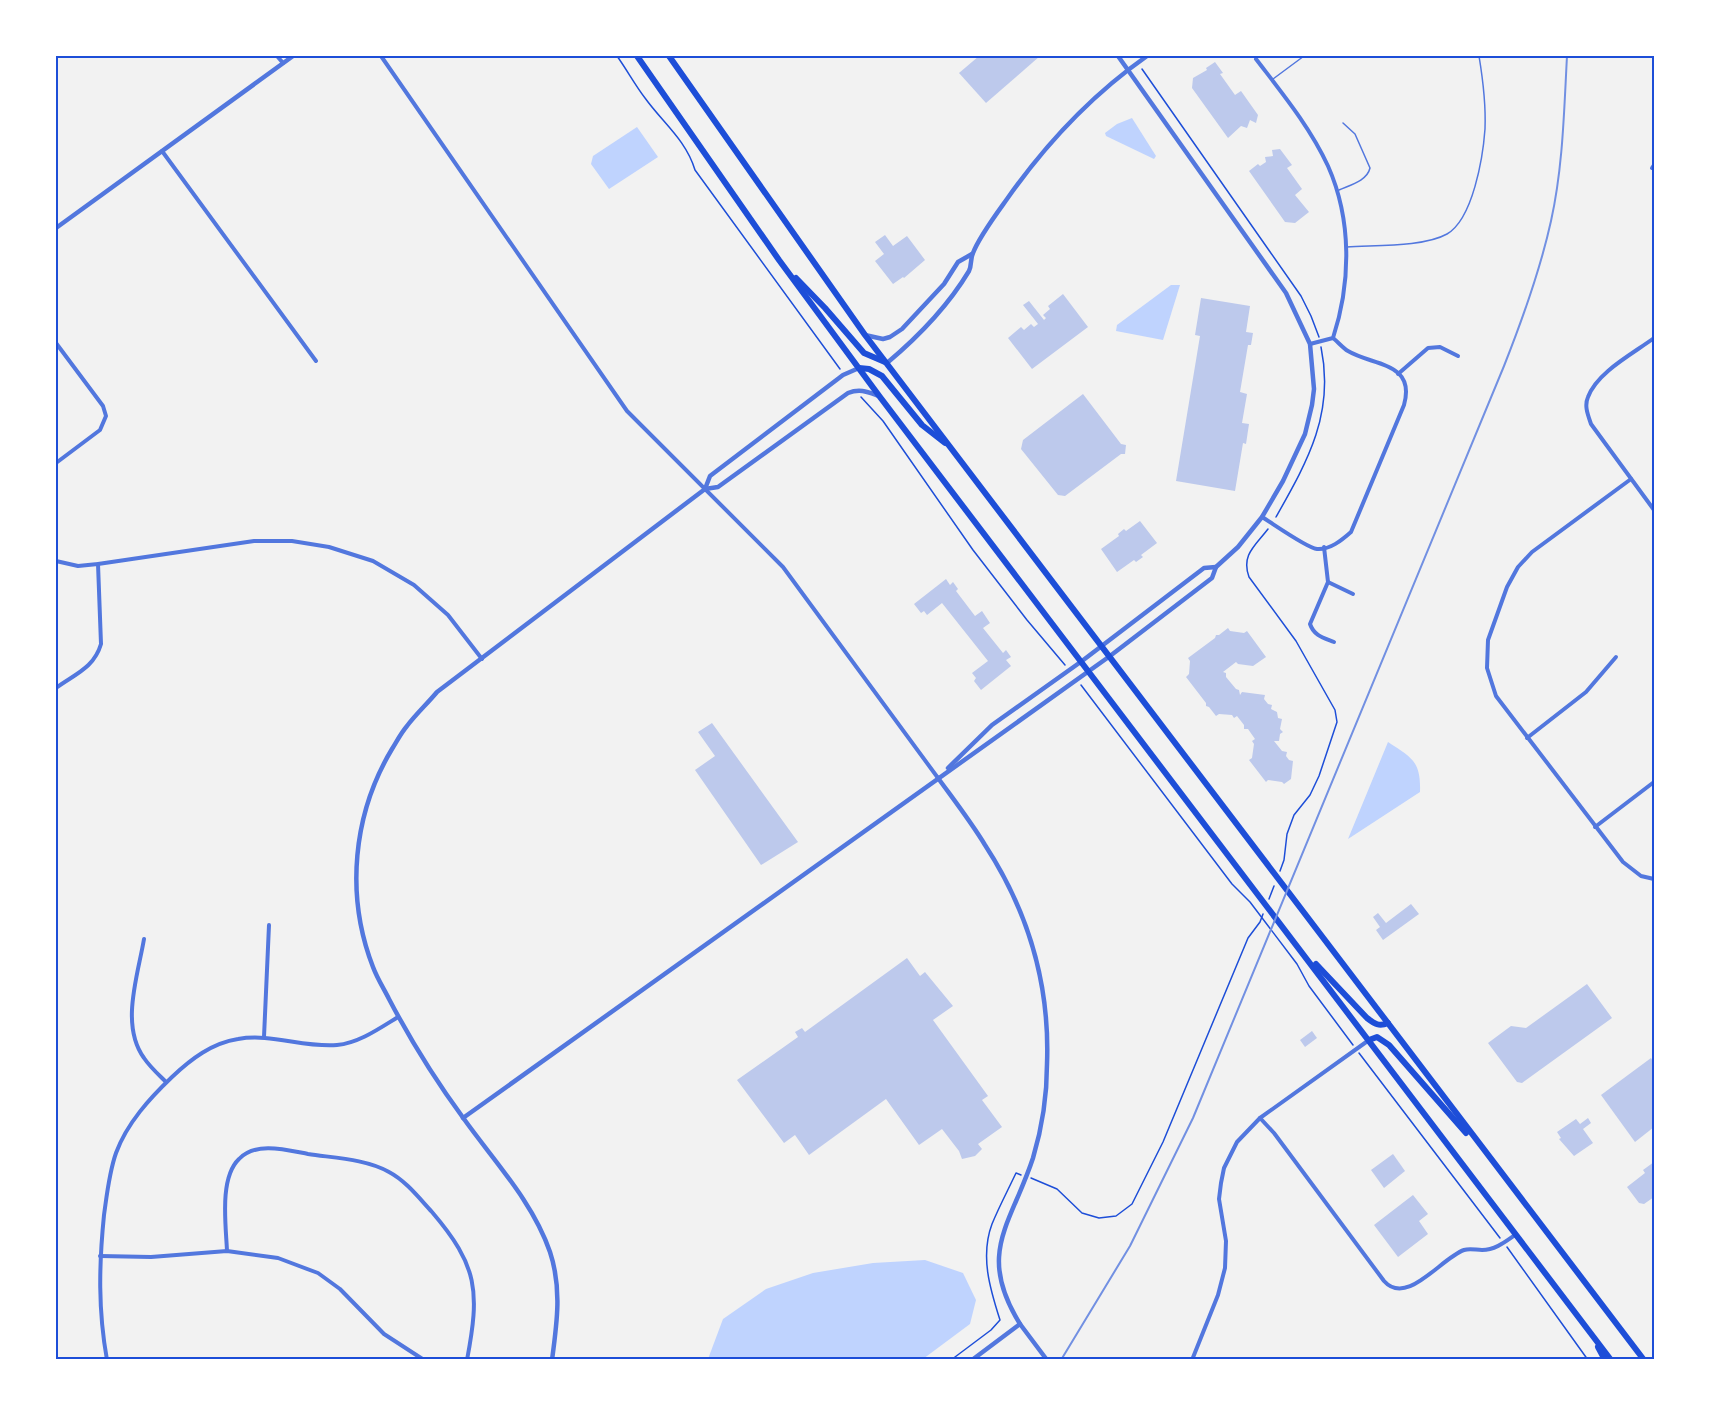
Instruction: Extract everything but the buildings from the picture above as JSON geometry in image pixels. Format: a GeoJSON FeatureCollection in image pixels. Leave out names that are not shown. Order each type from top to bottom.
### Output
{"type":"FeatureCollection","features":[{"type":"Feature","properties":{"kind":"highway"},"geometry":{"type":"LineString","coordinates":[[637,56],[779,260],[859,368],[1611,1359]]}},
{"type":"Feature","properties":{"kind":"highway"},"geometry":{"type":"LineString","coordinates":[[669,56],[865,334],[1644,1359]]}},
{"type":"Feature","properties":{"kind":"highway"},"geometry":{"type":"LineString","coordinates":[[779,260],[864,353],[887,363]]}},
{"type":"Feature","properties":{"kind":"highway"},"geometry":{"type":"LineString","coordinates":[[859,368],[869,369],[882,376],[922,424],[954,452]]}},
{"type":"Feature","properties":{"kind":"highway"},"geometry":{"type":"LineString","coordinates":[[1295,942],[1367,1018],[1381,1026],[1388,1023]]}},
{"type":"Feature","properties":{"kind":"highway"},"geometry":{"type":"LineString","coordinates":[[1369,1040],[1377,1037],[1389,1045],[1491,1160]]}},
{"type":"Feature","properties":{"kind":"highway"},"geometry":{"type":"LineString","coordinates":[[1591,1334],[1605,1359]]}},
{"type":"Feature","properties":{"kind":"street"},"geometry":{"type":"LineString","coordinates":[[277,56],[282,63]]}},
{"type":"Feature","properties":{"kind":"street"},"geometry":{"type":"LineString","coordinates":[[56,228],[293,56]]}},
{"type":"Feature","properties":{"kind":"street"},"geometry":{"type":"LineString","coordinates":[[381,56],[627,411],[783,567],[985,843],[1006,881],[1024,921],[1038,965],[1046,1012],[1047,1065],[1042,1118],[1033,1158],[1004,1226],[998,1249],[999,1275],[1004,1292],[1020,1324],[1047,1359]]}},
{"type":"Feature","properties":{"kind":"street"},"geometry":{"type":"LineString","coordinates":[[463,1118],[1110,656],[1212,578],[1216,567],[1238,547],[1262,517],[1305,434],[1314,389],[1310,344],[1286,293],[1118,56]]}},
{"type":"Feature","properties":{"kind":"street"},"geometry":{"type":"LineString","coordinates":[[887,363],[940,311],[970,268],[972,254],[1006,200],[1035,161],[1081,111],[1127,69],[1147,56]]}},
{"type":"Feature","properties":{"kind":"street"},"geometry":{"type":"LineString","coordinates":[[1256,59],[1300,117],[1328,167],[1335,192],[1347,247],[1342,311],[1333,338]]}},
{"type":"Feature","properties":{"kind":"street"},"geometry":{"type":"LineString","coordinates":[[162,151],[316,361]]}},
{"type":"Feature","properties":{"kind":"street"},"geometry":{"type":"LineString","coordinates":[[865,334],[883,339],[902,329],[936,293],[958,262],[972,254]]}},
{"type":"Feature","properties":{"kind":"street"},"geometry":{"type":"LineString","coordinates":[[1310,344],[1333,338]]}},
{"type":"Feature","properties":{"kind":"street"},"geometry":{"type":"LineString","coordinates":[[1262,517],[1316,549],[1331,546],[1351,532],[1404,405],[1407,397],[1406,382],[1398,374],[1374,360],[1347,351],[1333,338]]}},
{"type":"Feature","properties":{"kind":"street"},"geometry":{"type":"LineString","coordinates":[[1654,338],[1600,378],[1588,397],[1586,411],[1591,424],[1654,510]]}},
{"type":"Feature","properties":{"kind":"street"},"geometry":{"type":"LineString","coordinates":[[56,342],[103,406],[106,416],[100,429],[56,463]]}},
{"type":"Feature","properties":{"kind":"street"},"geometry":{"type":"LineString","coordinates":[[1398,374],[1428,348],[1440,347],[1458,356]]}},
{"type":"Feature","properties":{"kind":"street"},"geometry":{"type":"LineString","coordinates":[[705,489],[710,476],[844,374],[859,368]]}},
{"type":"Feature","properties":{"kind":"street"},"geometry":{"type":"LineString","coordinates":[[552,1359],[559,1307],[556,1279],[549,1251],[529,1209],[432,1074],[373,968],[360,922],[356,871],[362,820],[379,771],[405,727],[437,692],[705,489],[718,487],[848,393],[866,391],[880,396]]}},
{"type":"Feature","properties":{"kind":"street"},"geometry":{"type":"LineString","coordinates":[[1631,479],[1532,552],[1518,567],[1507,588],[1488,640],[1486,668],[1496,696],[1595,827],[1623,862],[1641,876],[1654,879]]}},
{"type":"Feature","properties":{"kind":"street"},"geometry":{"type":"LineString","coordinates":[[56,561],[78,566],[98,564],[254,541],[292,541],[329,547],[373,561],[414,585],[448,615],[482,659]]}},
{"type":"Feature","properties":{"kind":"street"},"geometry":{"type":"LineString","coordinates":[[1324,548],[1328,582],[1310,624],[1312,631],[1334,642]]}},
{"type":"Feature","properties":{"kind":"street"},"geometry":{"type":"LineString","coordinates":[[57,686],[90,665],[97,656],[101,644],[98,564]]}},
{"type":"Feature","properties":{"kind":"street"},"geometry":{"type":"LineString","coordinates":[[938,778],[992,725],[1082,661],[1204,568],[1216,567]]}},
{"type":"Feature","properties":{"kind":"street"},"geometry":{"type":"LineString","coordinates":[[1328,582],[1353,594]]}},
{"type":"Feature","properties":{"kind":"street"},"geometry":{"type":"LineString","coordinates":[[1527,738],[1586,692],[1616,657]]}},
{"type":"Feature","properties":{"kind":"street"},"geometry":{"type":"LineString","coordinates":[[1595,827],[1654,782]]}},
{"type":"Feature","properties":{"kind":"street"},"geometry":{"type":"LineString","coordinates":[[264,1037],[269,925]]}},
{"type":"Feature","properties":{"kind":"street"},"geometry":{"type":"LineString","coordinates":[[144,939],[132,1010],[132,1031],[143,1057],[166,1083]]}},
{"type":"Feature","properties":{"kind":"street"},"geometry":{"type":"LineString","coordinates":[[107,1359],[101,1324],[100,1256],[108,1184],[116,1152],[136,1115],[188,1062],[210,1048],[237,1039],[264,1037],[319,1045],[339,1045],[359,1039],[399,1017]]}},
{"type":"Feature","properties":{"kind":"street"},"geometry":{"type":"LineString","coordinates":[[1192,1359],[1218,1295],[1225,1268],[1226,1241],[1219,1199],[1224,1168],[1237,1142],[1260,1118],[1369,1040]]}},
{"type":"Feature","properties":{"kind":"street"},"geometry":{"type":"LineString","coordinates":[[1260,1118],[1274,1133],[1384,1281],[1391,1287],[1400,1289],[1410,1286],[1462,1251],[1489,1250],[1516,1234]]}},
{"type":"Feature","properties":{"kind":"street"},"geometry":{"type":"LineString","coordinates":[[227,1251],[225,1187],[237,1160],[248,1151],[275,1148],[368,1165],[388,1172],[410,1188],[449,1232],[467,1262],[475,1294],[474,1320],[467,1359]]}},
{"type":"Feature","properties":{"kind":"street"},"geometry":{"type":"LineString","coordinates":[[100,1256],[151,1257],[227,1251],[278,1258],[318,1273],[340,1289],[384,1334],[416,1358],[424,1359]]}},
{"type":"Feature","properties":{"kind":"street"},"geometry":{"type":"LineString","coordinates":[[972,1359],[1020,1324]]}},
{"type":"Feature","properties":{"kind":"lane"},"geometry":{"type":"LineString","coordinates":[[1272,80],[1304,56]]}},
{"type":"Feature","properties":{"kind":"lane"},"geometry":{"type":"LineString","coordinates":[[1347,247],[1430,241],[1449,233],[1465,216],[1473,197],[1485,130],[1484,87],[1479,56]]}},
{"type":"Feature","properties":{"kind":"lane"},"geometry":{"type":"LineString","coordinates":[[1335,192],[1365,178],[1370,168],[1355,135],[1343,123]]}},
{"type":"Feature","properties":{"kind":"path"},"geometry":{"type":"LineString","coordinates":[[617,56],[644,97],[666,121],[684,146],[692,159],[695,170],[844,374]]}},
{"type":"Feature","properties":{"kind":"path"},"geometry":{"type":"LineString","coordinates":[[1137,62],[1301,296],[1320,342],[1325,383],[1322,413],[1314,443],[1272,523],[1248,554],[1246,568],[1249,578],[1296,641],[1335,710],[1337,722],[1320,776],[1310,795],[1294,815],[1287,834],[1284,860],[1280,870]]}},
{"type":"Feature","properties":{"kind":"path"},"geometry":{"type":"LineString","coordinates":[[857,391],[883,421],[902,448]]}},
{"type":"Feature","properties":{"kind":"path"},"geometry":{"type":"LineString","coordinates":[[1268,902],[1276,881]]}},
{"type":"Feature","properties":{"kind":"path"},"geometry":{"type":"LineString","coordinates":[[1251,902],[1297,964],[1309,986],[1504,1243],[1588,1359]]}},
{"type":"Feature","properties":{"kind":"path"},"geometry":{"type":"LineString","coordinates":[[951,1359],[991,1330],[1000,1320],[990,1289],[986,1257],[992,1225],[1016,1173],[1057,1189],[1082,1214],[1099,1218],[1116,1216],[1132,1204],[1163,1142],[1248,938],[1260,922],[1264,912]]}},
{"type":"Feature","properties":{"kind":"water"},"geometry":{"type":"Polygon","coordinates":[[[1132,118],[1156,156],[1154,159],[1106,136],[1105,133],[1117,124],[1132,118]]]}},
{"type":"Feature","properties":{"kind":"water"},"geometry":{"type":"Polygon","coordinates":[[[637,127],[658,157],[609,189],[591,164],[593,156],[637,127]]]}},
{"type":"Feature","properties":{"kind":"water"},"geometry":{"type":"Polygon","coordinates":[[[1171,285],[1180,285],[1163,340],[1116,331],[1117,325],[1171,285]]]}},
{"type":"Feature","properties":{"kind":"water"},"geometry":{"type":"Polygon","coordinates":[[[1388,742],[1409,757],[1417,767],[1420,792],[1348,839],[1388,742]]]}},
{"type":"Feature","properties":{"kind":"water"},"geometry":{"type":"Polygon","coordinates":[[[925,1260],[963,1273],[976,1300],[970,1324],[923,1359],[708,1359],[723,1319],[766,1289],[813,1273],[873,1263],[925,1260]]]}},
{"type":"Feature","properties":{"kind":"railway"},"geometry":{"type":"LineString","coordinates":[[1061,1360],[1130,1246],[1193,1118],[1511,348],[1547,240],[1555,201],[1562,139],[1567,56]]}}]}
